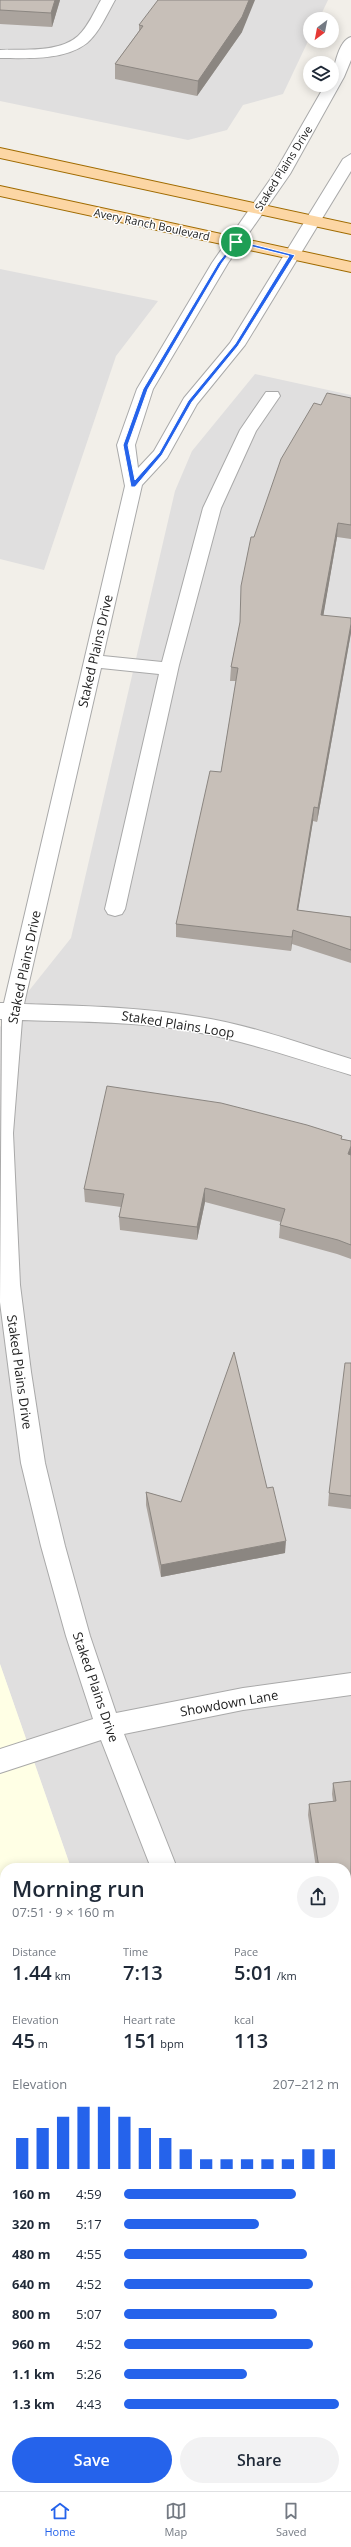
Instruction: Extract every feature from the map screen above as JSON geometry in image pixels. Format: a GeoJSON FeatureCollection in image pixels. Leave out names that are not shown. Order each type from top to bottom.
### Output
{"type":"FeatureCollection","features":[{"type":"Feature","properties":{"kind":"main road"},"geometry":{"type":"LineString","coordinates":[[0,153],[351,229]]}},
{"type":"Feature","properties":{"kind":"main road","name":"Avery Ranch Boulevard"},"geometry":{"type":"LineString","coordinates":[[0,191],[351,267]]}},
{"type":"Feature","properties":{"kind":"street"},"geometry":{"type":"LineString","coordinates":[[0,54],[60,49],[82,40],[108,0]]}},
{"type":"Feature","properties":{"kind":"street","name":"Staked Plains Drive"},"geometry":{"type":"LineString","coordinates":[[162,1863],[108,1726],[78,1636],[53,1546],[33,1463],[9,1285],[2,1133],[7,1010],[93,661],[134,484],[126,445],[145,389],[220,263],[278,180],[337,77],[351,41]]}},
{"type":"Feature","properties":{"kind":"street"},"geometry":{"type":"LineString","coordinates":[[134,484],[161,454],[190,402],[236,345],[351,159]]}},
{"type":"Feature","properties":{"kind":"street"},"geometry":{"type":"LineString","coordinates":[[114,909],[170,669],[212,508],[248,430],[272,396]]}},
{"type":"Feature","properties":{"kind":"street"},"geometry":{"type":"LineString","coordinates":[[93,661],[170,669]]}},
{"type":"Feature","properties":{"kind":"street","name":"Staked Plains Loop"},"geometry":{"type":"LineString","coordinates":[[7,1010],[139,1016],[201,1025],[249,1036],[351,1067]]}},
{"type":"Feature","properties":{"kind":"street","name":"Showdown Lane"},"geometry":{"type":"LineString","coordinates":[[0,1761],[108,1726],[243,1699],[351,1684]]}},
{"type":"Feature","properties":{"kind":"shaded area"},"geometry":{"type":"Polygon","coordinates":[[[0,0],[328,0],[322,12],[303,12],[303,48],[305,48],[283,94],[243,105],[227,130],[188,140],[0,101],[0,0]]]}},
{"type":"Feature","properties":{"kind":"shaded area"},"geometry":{"type":"Polygon","coordinates":[[[0,269],[158,301],[116,356],[44,570],[0,559],[0,269]]]}},
{"type":"Feature","properties":{"kind":"shaded area"},"geometry":{"type":"Polygon","coordinates":[[[255,374],[351,395],[351,1863],[69,1863],[0,1664],[0,1027],[71,938],[175,491],[192,451],[255,374]]]}},
{"type":"Feature","properties":{"kind":"shaded area"},"geometry":{"type":"Polygon","coordinates":[[[0,1664],[69,1863],[0,1863],[0,1664]]]}},
{"type":"Feature","properties":{"kind":"building"},"geometry":{"type":"Polygon","coordinates":[[[0,0],[55,0],[51,13],[0,10],[0,0]]]}},
{"type":"Feature","properties":{"kind":"building"},"geometry":{"type":"Polygon","coordinates":[[[158,0],[249,0],[242,17],[198,81],[115,64],[143,26],[139,25],[158,0]]]}},
{"type":"Feature","properties":{"kind":"building"},"geometry":{"type":"Polygon","coordinates":[[[327,393],[351,398],[351,525],[338,523],[321,615],[351,618],[351,624],[318,808],[314,807],[297,910],[351,917],[351,950],[293,930],[292,937],[176,924],[210,771],[221,772],[238,668],[231,667],[240,622],[241,586],[251,537],[254,537],[281,459],[314,403],[321,405],[327,393]]]}},
{"type":"Feature","properties":{"kind":"building"},"geometry":{"type":"Polygon","coordinates":[[[107,1086],[221,1103],[307,1125],[342,1136],[341,1139],[351,1141],[348,1154],[351,1155],[351,1245],[338,1240],[280,1225],[285,1209],[205,1188],[197,1227],[119,1217],[124,1194],[84,1189],[107,1086]]]}},
{"type":"Feature","properties":{"kind":"building"},"geometry":{"type":"Polygon","coordinates":[[[234,1352],[267,1488],[273,1487],[286,1541],[161,1565],[146,1492],[181,1502],[234,1352]]]}},
{"type":"Feature","properties":{"kind":"building"},"geometry":{"type":"Polygon","coordinates":[[[345,1363],[351,1363],[351,1496],[329,1493],[345,1363]]]}},
{"type":"Feature","properties":{"kind":"building"},"geometry":{"type":"Polygon","coordinates":[[[351,1781],[351,1863],[318,1863],[309,1804],[336,1801],[333,1783],[351,1781]]]}},
{"type":"Feature","properties":{"kind":"route"},"geometry":{"type":"LineString","coordinates":[[236,242],[292,255],[236,345],[190,402],[161,454],[134,483],[133,486],[126,445],[145,389],[220,263],[236,242]]}}]}
